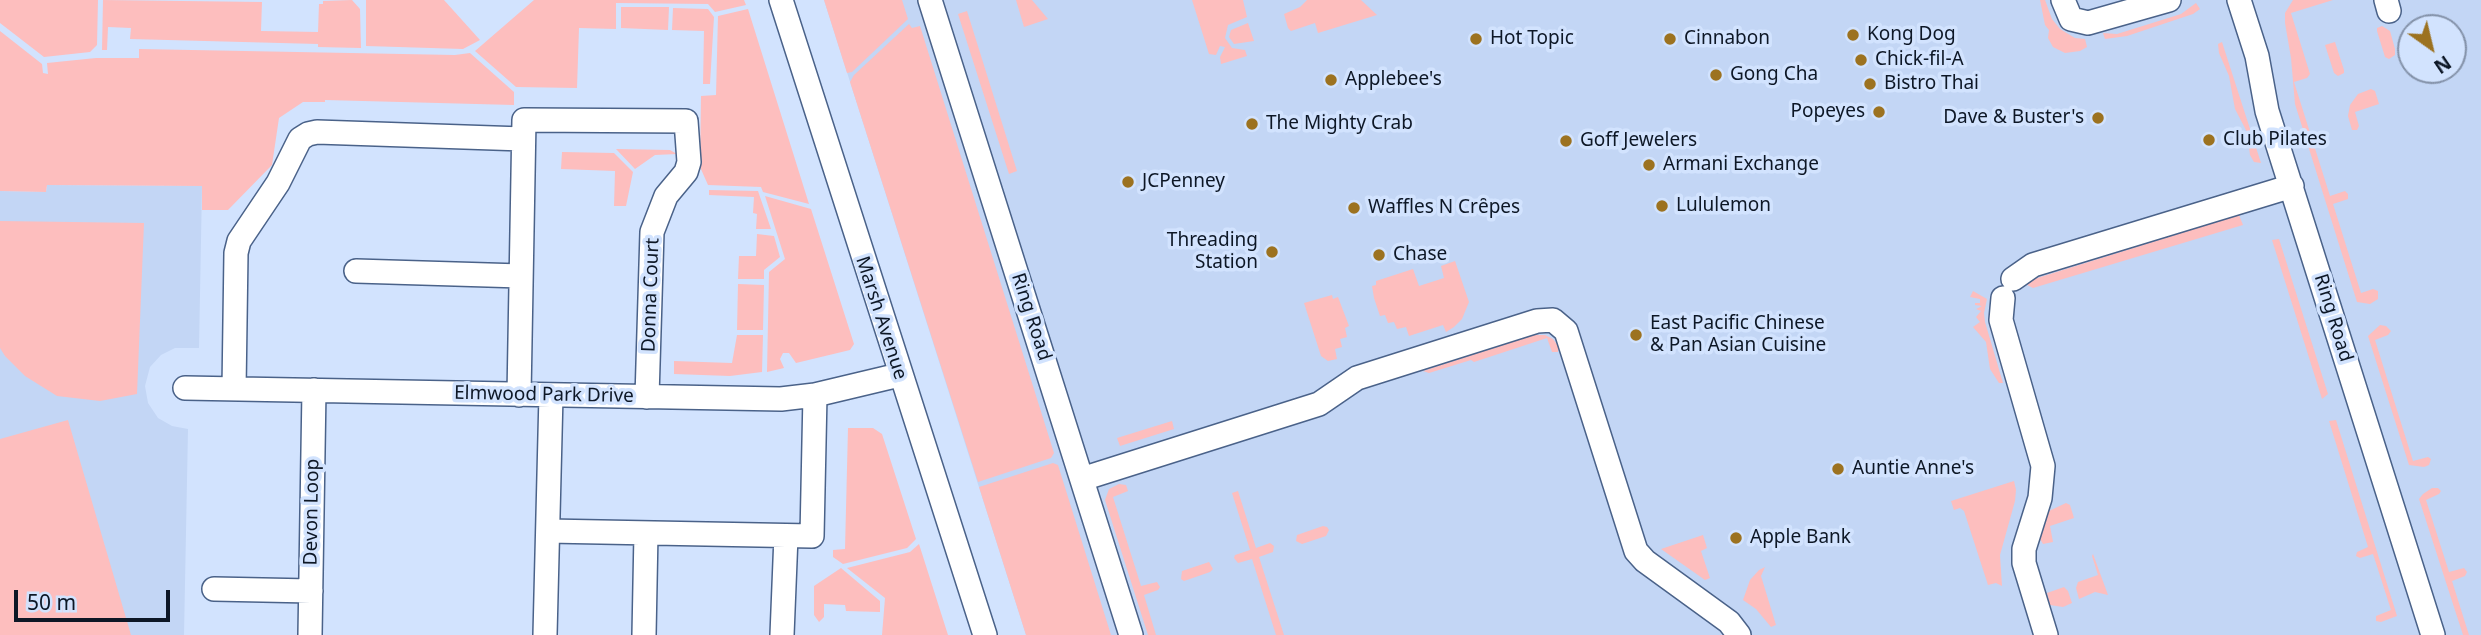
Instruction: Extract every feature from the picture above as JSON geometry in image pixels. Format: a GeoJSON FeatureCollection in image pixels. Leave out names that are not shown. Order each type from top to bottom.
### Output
{"type":"FeatureCollection","features":[{"type":"Feature","properties":{"kind":"street","name":"Marsh Avenue"},"geometry":{"type":"LineString","coordinates":[[780,0],[985,635]]}},
{"type":"Feature","properties":{"kind":"street","name":"Ring Road"},"geometry":{"type":"LineString","coordinates":[[930,0],[1131,635]]}},
{"type":"Feature","properties":{"kind":"street"},"geometry":{"type":"LineString","coordinates":[[2063,0],[2071,19],[2088,23],[2169,0]]}},
{"type":"Feature","properties":{"kind":"street","name":"Ring Road"},"geometry":{"type":"LineString","coordinates":[[2239,0],[2257,56],[2267,111],[2433,635]]}},
{"type":"Feature","properties":{"kind":"street","name":"Donna Court"},"geometry":{"type":"LineString","coordinates":[[523,139],[524,120],[687,121],[689,162],[686,172],[666,196],[652,232],[647,397]]}},
{"type":"Feature","properties":{"kind":"street"},"geometry":{"type":"LineString","coordinates":[[234,389],[236,253],[239,241],[278,183],[300,139],[317,132],[523,139],[519,395]]}},
{"type":"Feature","properties":{"kind":"street"},"geometry":{"type":"LineString","coordinates":[[2046,635],[2024,563],[2024,550],[2040,498],[2043,466],[2001,320],[2008,289],[2033,265],[2292,186]]}},
{"type":"Feature","properties":{"kind":"street"},"geometry":{"type":"LineString","coordinates":[[356,271],[521,276]]}},
{"type":"Feature","properties":{"kind":"street"},"geometry":{"type":"LineString","coordinates":[[1082,479],[1319,404],[1357,378],[1538,321],[1553,320],[1566,331],[1636,551],[1645,561],[1729,622],[1739,635]]}},
{"type":"Feature","properties":{"kind":"street","name":"Elmwood Park Drive"},"geometry":{"type":"LineString","coordinates":[[185,388],[781,399],[815,395],[900,375]]}},
{"type":"Feature","properties":{"kind":"street","name":"Devon Loop"},"geometry":{"type":"LineString","coordinates":[[310,635],[314,390]]}},
{"type":"Feature","properties":{"kind":"street"},"geometry":{"type":"LineString","coordinates":[[545,635],[551,395]]}},
{"type":"Feature","properties":{"kind":"street"},"geometry":{"type":"LineString","coordinates":[[548,531],[812,536],[815,395]]}},
{"type":"Feature","properties":{"kind":"street"},"geometry":{"type":"LineString","coordinates":[[644,635],[646,533]]}},
{"type":"Feature","properties":{"kind":"street"},"geometry":{"type":"LineString","coordinates":[[782,635],[786,536]]}},
{"type":"Feature","properties":{"kind":"street"},"geometry":{"type":"LineString","coordinates":[[214,589],[311,591]]}},
{"type":"Feature","properties":{"kind":"shaded area"},"geometry":{"type":"Polygon","coordinates":[[[0,0],[98,0],[97,45],[90,52],[44,57],[0,23],[0,0]]]}},
{"type":"Feature","properties":{"kind":"shaded area"},"geometry":{"type":"Polygon","coordinates":[[[103,0],[262,2],[261,31],[318,32],[319,4],[323,4],[323,1],[352,0],[360,9],[361,48],[318,47],[318,44],[130,39],[131,28],[108,27],[107,50],[102,50],[103,0]]]}},
{"type":"Feature","properties":{"kind":"shaded area"},"geometry":{"type":"Polygon","coordinates":[[[366,0],[444,0],[480,40],[463,49],[366,46],[366,0]]]}},
{"type":"Feature","properties":{"kind":"shaded area"},"geometry":{"type":"Polygon","coordinates":[[[534,0],[744,0],[746,5],[715,12],[708,4],[616,3],[616,29],[579,28],[577,88],[516,87],[475,51],[534,0]]]}},
{"type":"Feature","properties":{"kind":"shaded area"},"geometry":{"type":"Polygon","coordinates":[[[824,0],[2481,0],[2481,635],[1026,635],[824,0]]]}},
{"type":"Feature","properties":{"kind":"shaded area"},"geometry":{"type":"Polygon","coordinates":[[[824,0],[902,0],[908,19],[852,72],[847,73],[824,0]]]}},
{"type":"Feature","properties":{"kind":"shaded area"},"geometry":{"type":"Polygon","coordinates":[[[1016,0],[1032,0],[1048,19],[1024,27],[1016,0]]]}},
{"type":"Feature","properties":{"kind":"shaded area"},"geometry":{"type":"Polygon","coordinates":[[[1192,0],[1243,0],[1247,17],[1228,25],[1225,38],[1232,48],[1245,50],[1247,56],[1221,64],[1220,57],[1225,47],[1220,46],[1216,55],[1209,54],[1192,0]]]}},
{"type":"Feature","properties":{"kind":"shaded area"},"geometry":{"type":"Polygon","coordinates":[[[1307,0],[1361,0],[1377,15],[1318,33],[1315,23],[1291,31],[1284,14],[1300,7],[1307,0]]]}},
{"type":"Feature","properties":{"kind":"shaded area"},"geometry":{"type":"Polygon","coordinates":[[[2040,0],[2045,0],[2052,19],[2060,29],[2075,38],[2085,39],[2087,47],[2065,53],[2053,47],[2048,38],[2049,30],[2045,25],[2040,0]]]}},
{"type":"Feature","properties":{"kind":"shaded area"},"geometry":{"type":"Polygon","coordinates":[[[2293,0],[2333,0],[2291,13],[2310,74],[2307,78],[2294,82],[2330,196],[2345,191],[2348,194],[2348,199],[2333,204],[2361,293],[2373,289],[2378,291],[2378,299],[2370,304],[2357,302],[2295,104],[2285,23],[2285,13],[2293,0]]]}},
{"type":"Feature","properties":{"kind":"shaded area"},"geometry":{"type":"Polygon","coordinates":[[[2196,3],[2200,9],[2193,14],[2127,36],[2105,39],[2103,33],[2117,34],[2181,14],[2196,3]]]}},
{"type":"Feature","properties":{"kind":"shaded area"},"geometry":{"type":"Polygon","coordinates":[[[621,7],[669,7],[668,30],[621,28],[621,7]]]}},
{"type":"Feature","properties":{"kind":"shaded area"},"geometry":{"type":"Polygon","coordinates":[[[673,8],[708,9],[714,17],[710,84],[703,84],[704,31],[672,30],[673,8]]]}},
{"type":"Feature","properties":{"kind":"shaded area"},"geometry":{"type":"Polygon","coordinates":[[[748,9],[809,204],[763,192],[761,187],[708,185],[700,167],[701,96],[716,95],[718,16],[748,9]]]}},
{"type":"Feature","properties":{"kind":"shaded area"},"geometry":{"type":"Polygon","coordinates":[[[967,11],[1017,171],[1009,174],[958,14],[967,11]]]}},
{"type":"Feature","properties":{"kind":"shaded area"},"geometry":{"type":"Polygon","coordinates":[[[1248,23],[1254,41],[1234,44],[1229,37],[1231,30],[1248,23]]]}},
{"type":"Feature","properties":{"kind":"shaded area"},"geometry":{"type":"Polygon","coordinates":[[[909,24],[912,28],[920,26],[1054,453],[1051,458],[978,482],[850,82],[854,75],[909,24]]]}},
{"type":"Feature","properties":{"kind":"shaded area"},"geometry":{"type":"Polygon","coordinates":[[[2382,26],[2390,31],[2395,49],[2395,55],[2389,59],[2385,57],[2377,31],[2377,28],[2382,26]]]}},
{"type":"Feature","properties":{"kind":"shaded area"},"geometry":{"type":"Polygon","coordinates":[[[0,31],[42,64],[43,73],[48,74],[47,63],[96,58],[139,58],[139,49],[455,55],[470,53],[514,92],[514,105],[325,100],[303,102],[279,118],[272,165],[228,210],[202,210],[202,186],[47,185],[46,192],[0,191],[0,31]]]}},
{"type":"Feature","properties":{"kind":"shaded area"},"geometry":{"type":"Polygon","coordinates":[[[2222,42],[2261,163],[2254,162],[2250,155],[2247,132],[2235,109],[2229,76],[2219,53],[2218,44],[2222,42]]]}},
{"type":"Feature","properties":{"kind":"shaded area"},"geometry":{"type":"Polygon","coordinates":[[[2335,42],[2344,70],[2344,73],[2338,76],[2334,73],[2325,45],[2335,42]]]}},
{"type":"Feature","properties":{"kind":"shaded area"},"geometry":{"type":"Polygon","coordinates":[[[2371,89],[2375,91],[2379,104],[2355,112],[2359,126],[2357,130],[2352,130],[2348,116],[2350,105],[2358,94],[2371,89]]]}},
{"type":"Feature","properties":{"kind":"shaded area"},"geometry":{"type":"Polygon","coordinates":[[[616,149],[670,150],[677,154],[655,155],[635,169],[616,149]]]}},
{"type":"Feature","properties":{"kind":"shaded area"},"geometry":{"type":"Polygon","coordinates":[[[562,152],[614,153],[633,172],[626,206],[614,206],[615,171],[561,169],[562,152]]]}},
{"type":"Feature","properties":{"kind":"shaded area"},"geometry":{"type":"Polygon","coordinates":[[[47,185],[202,186],[199,348],[175,348],[161,355],[150,367],[145,386],[148,403],[158,418],[172,426],[188,429],[184,635],[0,635],[0,191],[46,192],[47,185]]]}},
{"type":"Feature","properties":{"kind":"shaded area"},"geometry":{"type":"Polygon","coordinates":[[[709,190],[758,191],[771,229],[756,229],[754,197],[709,195],[709,190]]]}},
{"type":"Feature","properties":{"kind":"shaded area"},"geometry":{"type":"Polygon","coordinates":[[[765,196],[811,209],[854,344],[850,350],[796,363],[789,353],[783,353],[780,359],[784,368],[767,372],[769,272],[785,259],[765,196]]]}},
{"type":"Feature","properties":{"kind":"shaded area"},"geometry":{"type":"Polygon","coordinates":[[[2239,215],[2243,225],[2033,288],[2027,285],[2034,279],[2239,215]]]}},
{"type":"Feature","properties":{"kind":"shaded area"},"geometry":{"type":"Polygon","coordinates":[[[0,221],[144,223],[137,394],[100,401],[57,396],[25,376],[5,356],[0,348],[0,221]]]}},
{"type":"Feature","properties":{"kind":"shaded area"},"geometry":{"type":"Polygon","coordinates":[[[757,234],[774,236],[780,257],[764,270],[764,279],[738,279],[739,256],[756,256],[757,234]]]}},
{"type":"Feature","properties":{"kind":"shaded area"},"geometry":{"type":"Polygon","coordinates":[[[2279,239],[2328,394],[2322,399],[2272,240],[2279,239]]]}},
{"type":"Feature","properties":{"kind":"shaded area"},"geometry":{"type":"Polygon","coordinates":[[[1455,261],[1469,302],[1462,319],[1454,327],[1446,332],[1443,325],[1409,336],[1406,327],[1397,329],[1394,322],[1388,323],[1385,315],[1380,316],[1372,286],[1376,285],[1376,281],[1413,269],[1419,286],[1444,278],[1441,266],[1455,261]]]}},
{"type":"Feature","properties":{"kind":"shaded area"},"geometry":{"type":"Polygon","coordinates":[[[738,284],[764,285],[763,330],[737,330],[738,284]]]}},
{"type":"Feature","properties":{"kind":"shaded area"},"geometry":{"type":"Polygon","coordinates":[[[1973,291],[1987,299],[1985,322],[2003,383],[1999,383],[1990,369],[1986,342],[1973,327],[1980,322],[1976,317],[1981,311],[1976,309],[1982,306],[1975,305],[1980,303],[1980,299],[1970,297],[1973,291]]]}},
{"type":"Feature","properties":{"kind":"shaded area"},"geometry":{"type":"Polygon","coordinates":[[[1332,295],[1333,299],[1338,297],[1349,326],[1345,328],[1347,337],[1340,339],[1342,347],[1335,349],[1337,359],[1328,361],[1321,356],[1304,303],[1332,295]]]}},
{"type":"Feature","properties":{"kind":"shaded area"},"geometry":{"type":"Polygon","coordinates":[[[2380,325],[2391,331],[2375,340],[2413,461],[2428,457],[2431,459],[2429,465],[2424,467],[2409,465],[2368,336],[2380,325]]]}},
{"type":"Feature","properties":{"kind":"shaded area"},"geometry":{"type":"Polygon","coordinates":[[[737,335],[763,335],[762,372],[730,376],[674,374],[674,361],[732,363],[737,335]]]}},
{"type":"Feature","properties":{"kind":"shaded area"},"geometry":{"type":"Polygon","coordinates":[[[1534,335],[1545,335],[1553,339],[1558,346],[1558,352],[1552,352],[1547,338],[1474,362],[1471,360],[1429,373],[1423,371],[1534,335]]]}},
{"type":"Feature","properties":{"kind":"shaded area"},"geometry":{"type":"Polygon","coordinates":[[[68,420],[131,635],[0,635],[0,439],[68,420]]]}},
{"type":"Feature","properties":{"kind":"shaded area"},"geometry":{"type":"Polygon","coordinates":[[[2336,420],[2397,616],[2381,622],[2376,621],[2376,616],[2391,610],[2373,554],[2360,558],[2356,556],[2357,552],[2368,547],[2329,421],[2336,420]]]}},
{"type":"Feature","properties":{"kind":"shaded area"},"geometry":{"type":"Polygon","coordinates":[[[1172,421],[1174,429],[1120,446],[1117,438],[1172,421]]]}},
{"type":"Feature","properties":{"kind":"shaded area"},"geometry":{"type":"Polygon","coordinates":[[[848,428],[873,428],[882,434],[916,539],[907,548],[843,564],[833,557],[833,550],[845,549],[848,428]]]}},
{"type":"Feature","properties":{"kind":"shaded area"},"geometry":{"type":"Polygon","coordinates":[[[1053,463],[1058,465],[1111,635],[1026,635],[979,487],[1053,463]]]}},
{"type":"Feature","properties":{"kind":"shaded area"},"geometry":{"type":"Polygon","coordinates":[[[2014,481],[2015,501],[2000,555],[2002,586],[1996,583],[1988,585],[1964,511],[1960,508],[1954,510],[1951,501],[2014,481]]]}},
{"type":"Feature","properties":{"kind":"shaded area"},"geometry":{"type":"Polygon","coordinates":[[[1119,484],[1126,485],[1128,491],[1113,497],[1141,586],[1157,582],[1160,587],[1144,595],[1156,635],[1148,635],[1105,500],[1109,489],[1119,484]]]}},
{"type":"Feature","properties":{"kind":"shaded area"},"geometry":{"type":"Polygon","coordinates":[[[2432,488],[2441,491],[2426,500],[2449,572],[2464,568],[2467,572],[2465,576],[2452,581],[2469,635],[2463,635],[2419,499],[2432,488]]]}},
{"type":"Feature","properties":{"kind":"shaded area"},"geometry":{"type":"Polygon","coordinates":[[[1238,491],[1256,548],[1270,543],[1274,546],[1273,552],[1259,557],[1284,635],[1276,635],[1252,559],[1238,563],[1234,558],[1235,555],[1250,550],[1232,493],[1238,491]]]}},
{"type":"Feature","properties":{"kind":"shaded area"},"geometry":{"type":"Polygon","coordinates":[[[2066,503],[2070,505],[2074,518],[2050,526],[2053,542],[2043,544],[2040,539],[2049,511],[2066,503]]]}},
{"type":"Feature","properties":{"kind":"shaded area"},"geometry":{"type":"Polygon","coordinates":[[[1323,526],[1329,530],[1326,536],[1302,544],[1296,541],[1297,535],[1323,526]]]}},
{"type":"Feature","properties":{"kind":"shaded area"},"geometry":{"type":"Polygon","coordinates":[[[1703,535],[1707,548],[1701,551],[1710,578],[1705,580],[1661,549],[1703,535]]]}},
{"type":"Feature","properties":{"kind":"shaded area"},"geometry":{"type":"Polygon","coordinates":[[[919,544],[948,635],[882,635],[885,598],[847,568],[910,552],[919,544]]]}},
{"type":"Feature","properties":{"kind":"shaded area"},"geometry":{"type":"Polygon","coordinates":[[[2093,554],[2108,595],[2095,592],[2079,599],[2076,588],[2078,582],[2098,575],[2093,554]]]}},
{"type":"Feature","properties":{"kind":"shaded area"},"geometry":{"type":"Polygon","coordinates":[[[1209,562],[1213,569],[1210,572],[1184,581],[1181,579],[1182,571],[1209,562]]]}},
{"type":"Feature","properties":{"kind":"shaded area"},"geometry":{"type":"Polygon","coordinates":[[[1765,567],[1761,576],[1776,625],[1771,627],[1756,609],[1743,600],[1750,580],[1765,567]]]}},
{"type":"Feature","properties":{"kind":"shaded area"},"geometry":{"type":"Polygon","coordinates":[[[841,568],[880,601],[880,612],[846,611],[845,605],[824,604],[824,617],[819,622],[814,615],[814,586],[841,568]]]}},
{"type":"Feature","properties":{"kind":"shaded area"},"geometry":{"type":"Polygon","coordinates":[[[2064,587],[2072,603],[2063,607],[2050,605],[2047,593],[2064,587]]]}},
{"type":"Feature","properties":{"kind":"place","name":"Kong Dog"},"geometry":{"type":"Point","coordinates":[1853,35]}},
{"type":"Feature","properties":{"kind":"place","name":"Hot Topic"},"geometry":{"type":"Point","coordinates":[1476,39]}},
{"type":"Feature","properties":{"kind":"place","name":"Cinnabon"},"geometry":{"type":"Point","coordinates":[1670,39]}},
{"type":"Feature","properties":{"kind":"place","name":"Chick-fil-A"},"geometry":{"type":"Point","coordinates":[1861,60]}},
{"type":"Feature","properties":{"kind":"place","name":"Gong Cha"},"geometry":{"type":"Point","coordinates":[1716,75]}},
{"type":"Feature","properties":{"kind":"place","name":"Applebee's"},"geometry":{"type":"Point","coordinates":[1331,80]}},
{"type":"Feature","properties":{"kind":"place","name":"Bistro Thai"},"geometry":{"type":"Point","coordinates":[1870,84]}},
{"type":"Feature","properties":{"kind":"place","name":"Popeyes"},"geometry":{"type":"Point","coordinates":[1879,112]}},
{"type":"Feature","properties":{"kind":"place","name":"Dave & Buster's"},"geometry":{"type":"Point","coordinates":[2098,118]}},
{"type":"Feature","properties":{"kind":"place","name":"The Mighty Crab"},"geometry":{"type":"Point","coordinates":[1252,124]}},
{"type":"Feature","properties":{"kind":"place","name":"Club Pilates"},"geometry":{"type":"Point","coordinates":[2209,140]}},
{"type":"Feature","properties":{"kind":"place","name":"Goff Jewelers"},"geometry":{"type":"Point","coordinates":[1566,141]}},
{"type":"Feature","properties":{"kind":"place","name":"Armani Exchange"},"geometry":{"type":"Point","coordinates":[1649,165]}},
{"type":"Feature","properties":{"kind":"place","name":"JCPenney"},"geometry":{"type":"Point","coordinates":[1128,182]}},
{"type":"Feature","properties":{"kind":"place","name":"Lululemon"},"geometry":{"type":"Point","coordinates":[1662,206]}},
{"type":"Feature","properties":{"kind":"place","name":"Waffles N Crȇpes"},"geometry":{"type":"Point","coordinates":[1354,208]}},
{"type":"Feature","properties":{"kind":"place","name":"Threading Station"},"geometry":{"type":"Point","coordinates":[1272,252]}},
{"type":"Feature","properties":{"kind":"place","name":"Chase"},"geometry":{"type":"Point","coordinates":[1379,255]}},
{"type":"Feature","properties":{"kind":"place","name":"East Pacific Chinese & Pan Asian Cuisine"},"geometry":{"type":"Point","coordinates":[1636,335]}},
{"type":"Feature","properties":{"kind":"place","name":"Auntie Anne's"},"geometry":{"type":"Point","coordinates":[1838,469]}},
{"type":"Feature","properties":{"kind":"place","name":"Apple Bank"},"geometry":{"type":"Point","coordinates":[1736,538]}}]}
